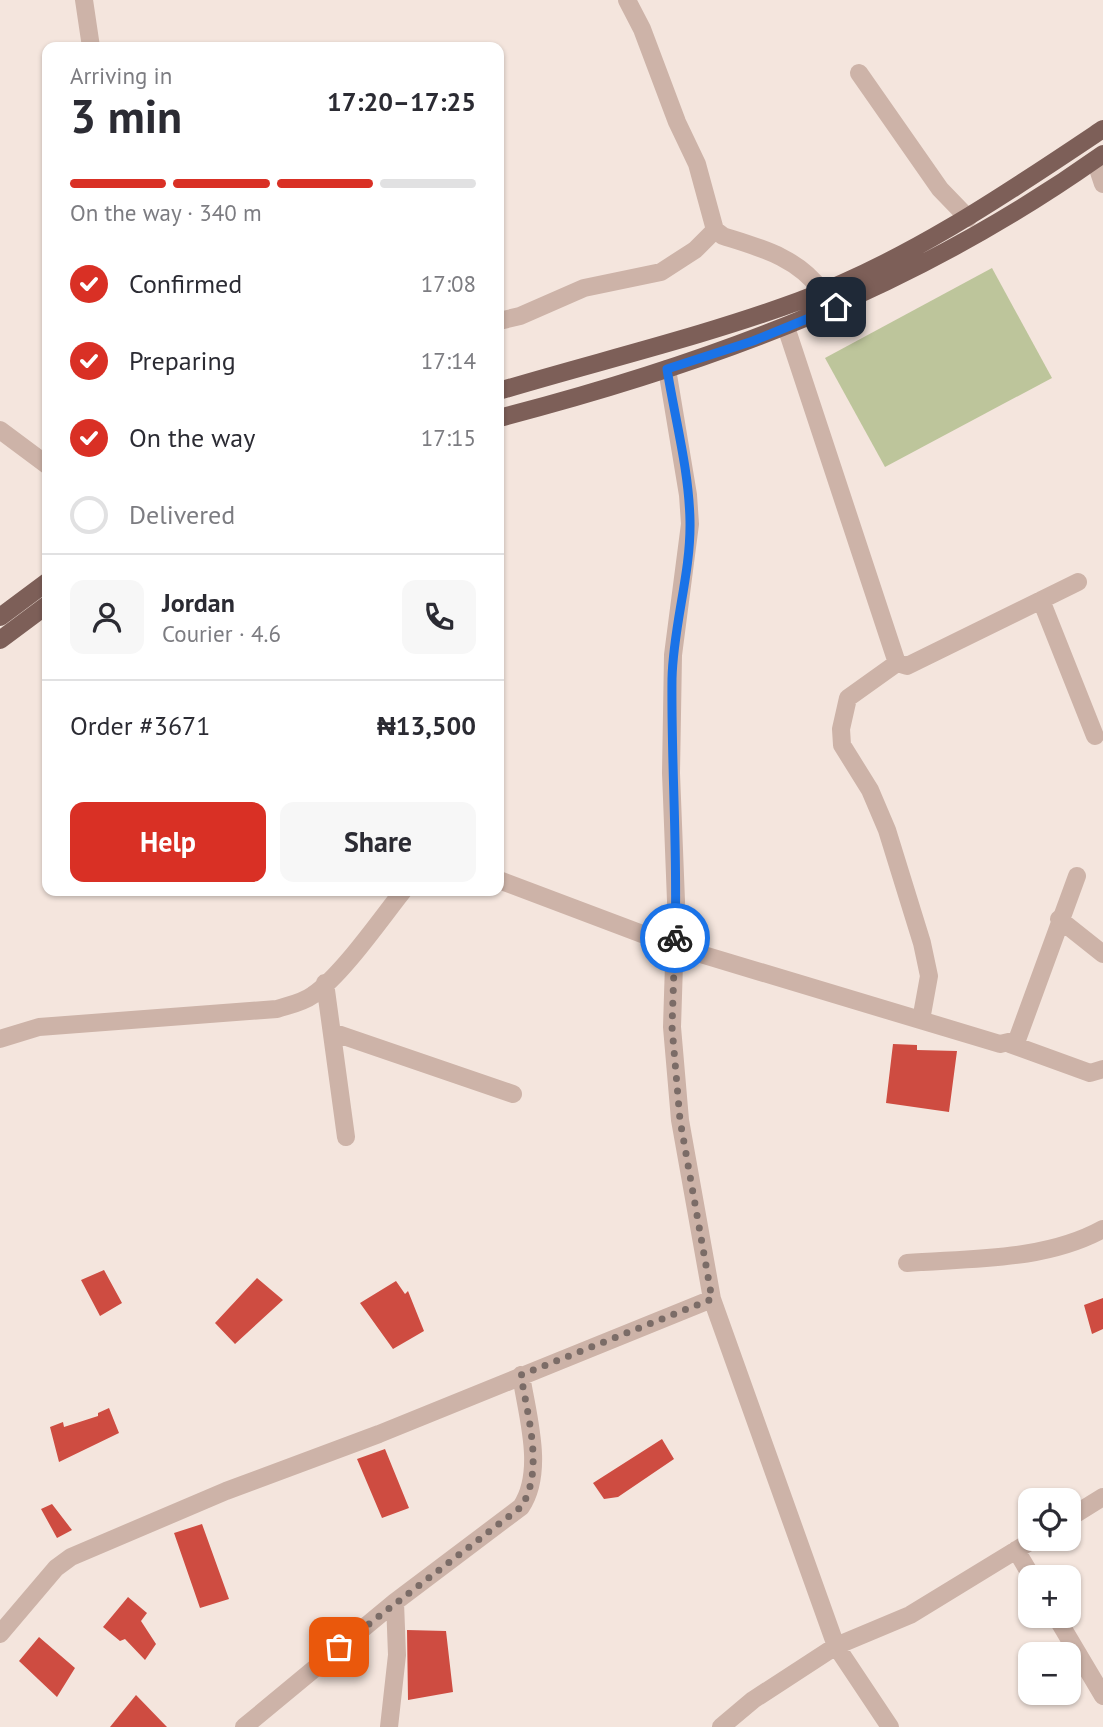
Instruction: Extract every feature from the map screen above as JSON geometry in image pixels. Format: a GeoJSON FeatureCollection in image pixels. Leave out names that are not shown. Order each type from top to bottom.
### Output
{"type":"FeatureCollection","features":[{"type":"Feature","properties":{"kind":"main road"},"geometry":{"type":"LineString","coordinates":[[504,390],[693,335],[822,292],[907,253],[968,218],[1103,129]]}},
{"type":"Feature","properties":{"kind":"main road"},"geometry":{"type":"LineString","coordinates":[[504,417],[598,392],[753,341],[886,285],[952,250],[1099,157]]}},
{"type":"Feature","properties":{"kind":"main road"},"geometry":{"type":"LineString","coordinates":[[0,617],[42,586]]}},
{"type":"Feature","properties":{"kind":"main road"},"geometry":{"type":"LineString","coordinates":[[0,640],[42,609]]}},
{"type":"Feature","properties":{"kind":"street"},"geometry":{"type":"LineString","coordinates":[[84,0],[90,42]]}},
{"type":"Feature","properties":{"kind":"street"},"geometry":{"type":"LineString","coordinates":[[627,0],[642,29],[677,122],[697,164],[715,230],[723,236],[782,256],[802,269],[822,292]]}},
{"type":"Feature","properties":{"kind":"street"},"geometry":{"type":"LineString","coordinates":[[859,73],[940,189],[968,218]]}},
{"type":"Feature","properties":{"kind":"street"},"geometry":{"type":"LineString","coordinates":[[1099,157],[1103,184]]}},
{"type":"Feature","properties":{"kind":"street"},"geometry":{"type":"LineString","coordinates":[[504,320],[520,316],[584,288],[661,272],[695,250],[715,230]]}},
{"type":"Feature","properties":{"kind":"street"},"geometry":{"type":"LineString","coordinates":[[786,327],[897,663]]}},
{"type":"Feature","properties":{"kind":"street"},"geometry":{"type":"LineString","coordinates":[[667,369],[690,524],[673,654],[671,773],[676,901],[672,1027],[680,1120],[712,1299],[836,1646],[890,1727]]}},
{"type":"Feature","properties":{"kind":"street"},"geometry":{"type":"LineString","coordinates":[[0,430],[42,461]]}},
{"type":"Feature","properties":{"kind":"street"},"geometry":{"type":"LineString","coordinates":[[897,663],[907,666],[1078,582]]}},
{"type":"Feature","properties":{"kind":"street"},"geometry":{"type":"LineString","coordinates":[[1041,600],[1095,736]]}},
{"type":"Feature","properties":{"kind":"street"},"geometry":{"type":"LineString","coordinates":[[897,663],[848,698],[841,729],[842,745],[870,790],[887,830],[922,943],[929,975],[921,1020]]}},
{"type":"Feature","properties":{"kind":"street"},"geometry":{"type":"LineString","coordinates":[[1010,1044],[1017,1040],[1059,919],[1077,876]]}},
{"type":"Feature","properties":{"kind":"street"},"geometry":{"type":"LineString","coordinates":[[504,882],[674,946],[1010,1044],[1090,1073],[1102,1074]]}},
{"type":"Feature","properties":{"kind":"street"},"geometry":{"type":"LineString","coordinates":[[0,1039],[39,1027],[277,1009],[300,1002],[314,995],[399,896]]}},
{"type":"Feature","properties":{"kind":"street"},"geometry":{"type":"LineString","coordinates":[[1059,919],[1103,954]]}},
{"type":"Feature","properties":{"kind":"street"},"geometry":{"type":"LineString","coordinates":[[325,983],[346,1137]]}},
{"type":"Feature","properties":{"kind":"street"},"geometry":{"type":"LineString","coordinates":[[332,1032],[513,1094]]}},
{"type":"Feature","properties":{"kind":"street"},"geometry":{"type":"LineString","coordinates":[[907,1263],[1034,1253],[1081,1241],[1103,1229]]}},
{"type":"Feature","properties":{"kind":"street"},"geometry":{"type":"LineString","coordinates":[[0,1634],[56,1568],[71,1557],[226,1491],[379,1434],[712,1299]]}},
{"type":"Feature","properties":{"kind":"street"},"geometry":{"type":"LineString","coordinates":[[244,1727],[395,1602],[521,1507],[529,1495],[532,1451],[521,1375]]}},
{"type":"Feature","properties":{"kind":"street"},"geometry":{"type":"LineString","coordinates":[[1081,1511],[1103,1497]]}},
{"type":"Feature","properties":{"kind":"street"},"geometry":{"type":"LineString","coordinates":[[721,1727],[754,1700],[836,1646],[910,1615],[1016,1550],[1025,1565]]}},
{"type":"Feature","properties":{"kind":"street"},"geometry":{"type":"LineString","coordinates":[[389,1727],[397,1655],[395,1602]]}},
{"type":"Feature","properties":{"kind":"street"},"geometry":{"type":"LineString","coordinates":[[1063,1628],[1103,1696]]}},
{"type":"Feature","properties":{"kind":"green space"},"geometry":{"type":"Polygon","coordinates":[[[992,268],[1052,378],[885,467],[825,358],[992,268]]]}},
{"type":"Feature","properties":{"kind":"building"},"geometry":{"type":"Polygon","coordinates":[[[893,1044],[917,1045],[917,1050],[957,1051],[949,1112],[886,1103],[893,1044]]]}},
{"type":"Feature","properties":{"kind":"building"},"geometry":{"type":"Polygon","coordinates":[[[104,1270],[122,1303],[100,1316],[81,1280],[104,1270]]]}},
{"type":"Feature","properties":{"kind":"building"},"geometry":{"type":"Polygon","coordinates":[[[257,1278],[283,1300],[235,1344],[215,1323],[257,1278]]]}},
{"type":"Feature","properties":{"kind":"building"},"geometry":{"type":"Polygon","coordinates":[[[396,1281],[405,1294],[408,1291],[424,1331],[393,1349],[360,1303],[396,1281]]]}},
{"type":"Feature","properties":{"kind":"building"},"geometry":{"type":"Polygon","coordinates":[[[1103,1298],[1103,1329],[1092,1334],[1084,1305],[1103,1298]]]}},
{"type":"Feature","properties":{"kind":"building"},"geometry":{"type":"Polygon","coordinates":[[[109,1408],[119,1433],[59,1462],[50,1427],[63,1422],[64,1427],[98,1416],[98,1413],[109,1408]]]}},
{"type":"Feature","properties":{"kind":"building"},"geometry":{"type":"Polygon","coordinates":[[[662,1439],[674,1459],[618,1497],[604,1499],[593,1483],[662,1439]]]}},
{"type":"Feature","properties":{"kind":"building"},"geometry":{"type":"Polygon","coordinates":[[[385,1449],[409,1508],[382,1518],[357,1459],[385,1449]]]}},
{"type":"Feature","properties":{"kind":"building"},"geometry":{"type":"Polygon","coordinates":[[[52,1504],[72,1530],[57,1538],[41,1509],[52,1504]]]}},
{"type":"Feature","properties":{"kind":"building"},"geometry":{"type":"Polygon","coordinates":[[[202,1524],[229,1599],[200,1608],[174,1533],[202,1524]]]}},
{"type":"Feature","properties":{"kind":"building"},"geometry":{"type":"Polygon","coordinates":[[[128,1597],[147,1613],[141,1621],[156,1644],[145,1660],[125,1639],[120,1641],[103,1627],[128,1597]]]}},
{"type":"Feature","properties":{"kind":"building"},"geometry":{"type":"Polygon","coordinates":[[[407,1630],[446,1631],[453,1692],[408,1700],[407,1630]]]}},
{"type":"Feature","properties":{"kind":"building"},"geometry":{"type":"Polygon","coordinates":[[[39,1637],[75,1668],[57,1697],[19,1661],[39,1637]]]}},
{"type":"Feature","properties":{"kind":"building"},"geometry":{"type":"Polygon","coordinates":[[[136,1695],[167,1727],[110,1727],[136,1695]]]}},
{"type":"Feature","properties":{"kind":"way so far"},"geometry":{"type":"LineString","coordinates":[[339,1647],[521,1507],[529,1495],[532,1451],[521,1375],[712,1299],[680,1120],[672,1027],[675,938]]}},
{"type":"Feature","properties":{"kind":"route"},"geometry":{"type":"LineString","coordinates":[[675,938],[671,773],[673,654],[690,524],[681,447],[667,369],[753,341],[836,307]]}}]}
